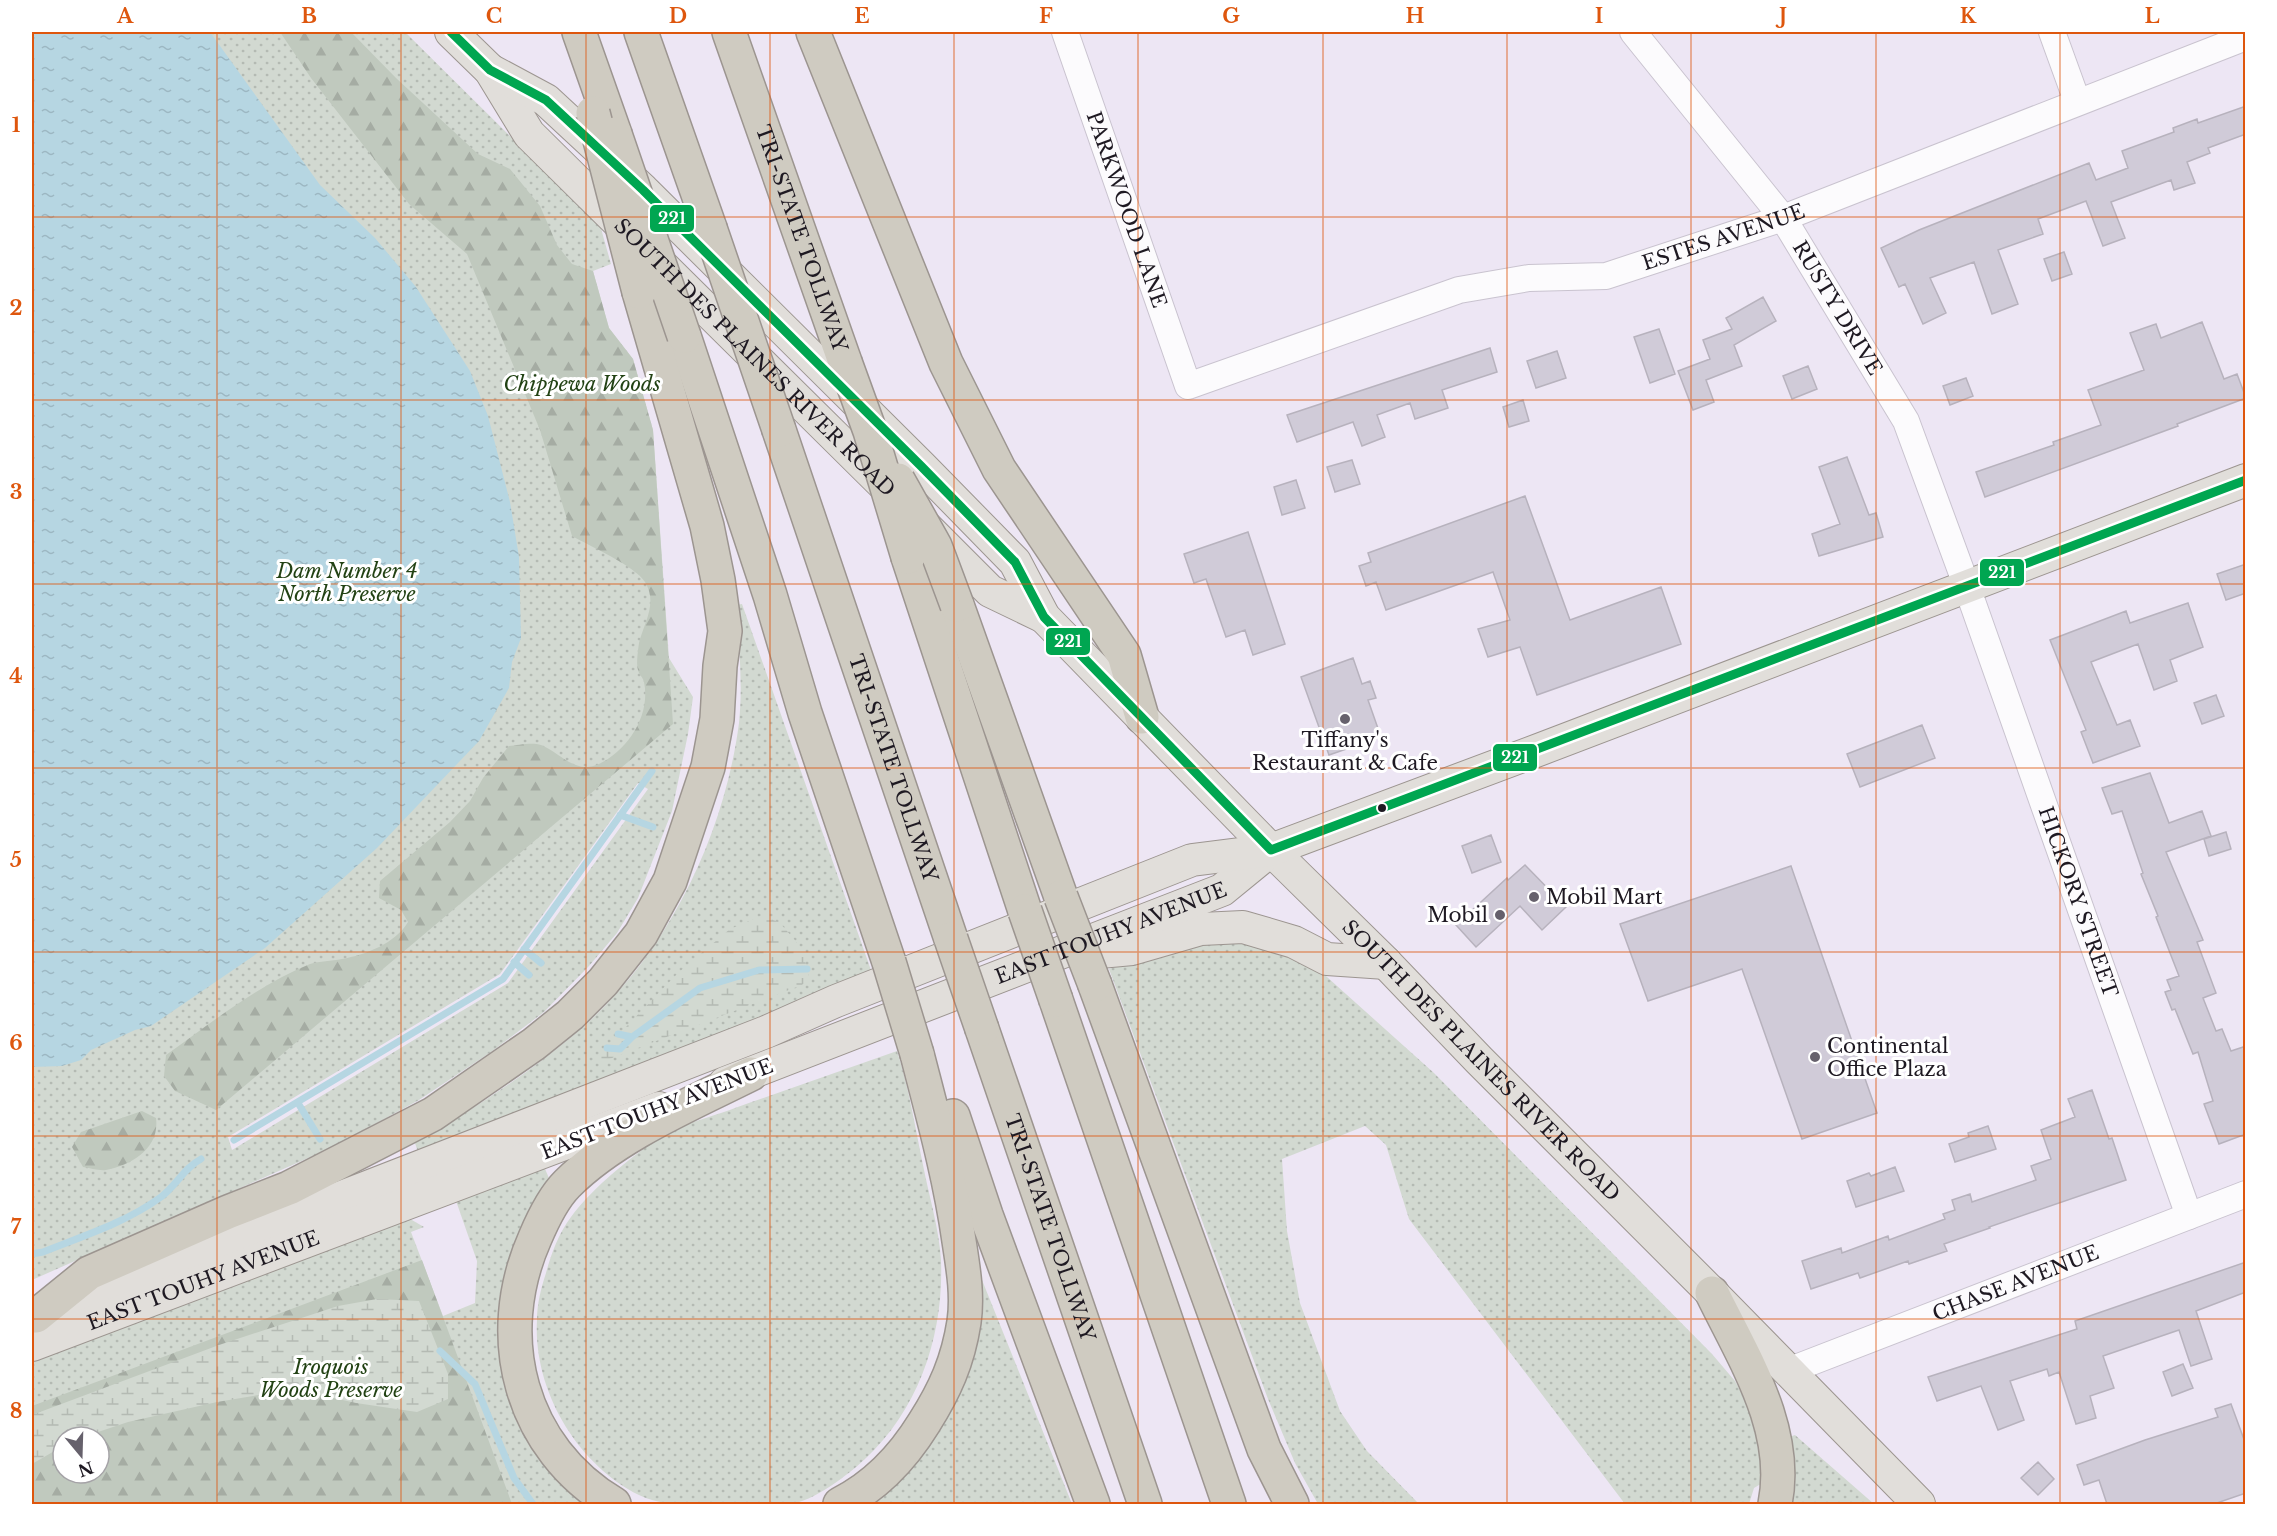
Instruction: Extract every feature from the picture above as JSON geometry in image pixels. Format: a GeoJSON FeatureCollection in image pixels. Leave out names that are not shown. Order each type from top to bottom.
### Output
{"type":"FeatureCollection","features":[{"type":"Feature","properties":{"kind":"highway"},"geometry":{"type":"LineString","coordinates":[[571,32],[684,336],[770,595],[818,704],[924,1051],[1093,1504]]}},
{"type":"Feature","properties":{"kind":"highway"},"geometry":{"type":"LineString","coordinates":[[33,1326],[89,1273],[289,1188],[433,1114],[534,1044],[603,982],[646,926],[670,881],[708,766],[717,719],[720,666],[725,631],[707,526],[639,292],[604,124],[579,32]]}},
{"type":"Feature","properties":{"kind":"highway","name":"TRI-STATE TOLLWAY"},"geometry":{"type":"LineString","coordinates":[[641,32],[1145,1504]]}},
{"type":"Feature","properties":{"kind":"highway","name":"TRI-STATE TOLLWAY"},"geometry":{"type":"LineString","coordinates":[[729,32],[870,431],[908,557],[1025,910],[1229,1504]]}},
{"type":"Feature","properties":{"kind":"highway"},"geometry":{"type":"LineString","coordinates":[[813,32],[946,363],[999,469],[1124,655],[1142,717]]}},
{"type":"Feature","properties":{"kind":"highway"},"geometry":{"type":"LineString","coordinates":[[870,431],[935,546],[1264,1449],[1292,1504]]}},
{"type":"Feature","properties":{"kind":"highway"},"geometry":{"type":"LineString","coordinates":[[840,1504],[867,1488],[911,1444],[948,1383],[964,1321],[965,1288],[955,1210],[924,1051]]}},
{"type":"Feature","properties":{"kind":"highway"},"geometry":{"type":"LineString","coordinates":[[614,1504],[592,1491],[562,1462],[537,1425],[523,1389],[514,1351],[515,1314],[524,1263],[551,1205],[566,1185],[594,1161],[648,1126],[751,1074]]}},
{"type":"Feature","properties":{"kind":"highway"},"geometry":{"type":"LineString","coordinates":[[1712,1293],[1762,1398],[1773,1430],[1778,1452],[1779,1484],[1776,1504]]}},
{"type":"Feature","properties":{"kind":"main road","name":"SOUTH DES PLAINES RIVER ROAD"},"geometry":{"type":"LineString","coordinates":[[451,32],[490,70],[529,134],[990,591],[1044,617],[1271,850],[1386,963],[1479,1060],[1919,1504]]}},
{"type":"Feature","properties":{"kind":"main road","name":"EAST TOUHY AVENUE"},"geometry":{"type":"LineString","coordinates":[[33,1326],[766,1032],[847,996],[1192,860],[1271,850],[2246,480]]}},
{"type":"Feature","properties":{"kind":"main road","name":"EAST TOUHY AVENUE"},"geometry":{"type":"LineString","coordinates":[[33,1326],[751,1074],[1222,890],[1271,850]]}},
{"type":"Feature","properties":{"kind":"main road"},"geometry":{"type":"LineString","coordinates":[[1055,956],[1132,950],[1201,929],[1243,927],[1294,942],[1327,959],[1386,963]]}},
{"type":"Feature","properties":{"kind":"street","name":"PARKWOOD LANE"},"geometry":{"type":"LineString","coordinates":[[1065,32],[1188,386]]}},
{"type":"Feature","properties":{"kind":"street","name":"RUSTY DRIVE"},"geometry":{"type":"LineString","coordinates":[[1633,32],[1783,218],[1906,422],[1967,587]]}},
{"type":"Feature","properties":{"kind":"street"},"geometry":{"type":"LineString","coordinates":[[2052,32],[2077,101]]}},
{"type":"Feature","properties":{"kind":"street","name":"ESTES AVENUE"},"geometry":{"type":"LineString","coordinates":[[1188,386],[1459,290],[1529,278],[1606,276],[1783,218],[2077,101],[2246,37]]}},
{"type":"Feature","properties":{"kind":"street","name":"HICKORY STREET"},"geometry":{"type":"LineString","coordinates":[[1967,587],[2189,1216]]}},
{"type":"Feature","properties":{"kind":"street","name":"CHASE AVENUE"},"geometry":{"type":"LineString","coordinates":[[1788,1371],[2246,1194]]}},
{"type":"Feature","properties":{"kind":"green space","name":"Dam Number 4 North Preserve"},"geometry":{"type":"Polygon","coordinates":[[[32,32],[405,32],[600,225],[611,264],[593,271],[609,328],[633,359],[653,430],[669,658],[693,697],[672,811],[638,898],[617,933],[589,966],[544,1012],[491,1052],[419,1100],[333,1147],[32,1280],[32,32]],[[638,783],[500,974],[228,1137],[232,1150],[508,983],[648,789],[638,783]]]}},
{"type":"Feature","properties":{"kind":"green space","name":"Chippewa Woods"},"geometry":{"type":"Polygon","coordinates":[[[280,32],[351,32],[396,78],[478,154],[510,169],[540,206],[557,245],[572,264],[593,271],[609,328],[633,359],[653,430],[673,724],[216,1110],[175,1091],[164,1076],[166,1055],[235,1005],[291,973],[310,964],[360,954],[379,947],[396,936],[408,922],[401,910],[379,898],[380,881],[450,822],[470,801],[483,778],[509,746],[538,744],[575,765],[590,767],[599,764],[610,758],[628,741],[640,719],[645,694],[644,682],[637,667],[637,661],[639,643],[650,605],[649,590],[645,582],[632,569],[572,536],[540,430],[467,254],[409,204],[311,78],[280,32]]]}},
{"type":"Feature","properties":{"kind":"green space"},"geometry":{"type":"Polygon","coordinates":[[[742,604],[872,973],[768,1019],[418,1152],[415,1143],[498,1092],[576,1033],[608,1003],[637,969],[663,932],[704,852],[720,809],[731,766],[739,723],[741,694],[736,605],[742,604]]]}},
{"type":"Feature","properties":{"kind":"green space"},"geometry":{"type":"Polygon","coordinates":[[[761,916],[779,922],[803,952],[809,977],[802,985],[599,1063],[598,1056],[678,973],[730,929],[761,916]]]}},
{"type":"Feature","properties":{"kind":"green space"},"geometry":{"type":"Polygon","coordinates":[[[1222,940],[1257,943],[1317,968],[1434,1073],[1712,1354],[1735,1381],[1749,1406],[1769,1479],[1754,1488],[1749,1504],[1625,1504],[1409,1219],[1386,1145],[1365,1126],[1282,1159],[1287,1231],[1300,1303],[1340,1411],[1367,1451],[1419,1504],[1318,1504],[1295,1463],[1268,1399],[1109,969],[1152,953],[1222,940]]]}},
{"type":"Feature","properties":{"kind":"green space"},"geometry":{"type":"Polygon","coordinates":[[[897,1051],[934,1212],[941,1260],[941,1287],[933,1342],[914,1393],[884,1439],[865,1459],[830,1487],[809,1498],[781,1505],[681,1505],[652,1500],[639,1495],[596,1464],[578,1444],[551,1398],[543,1373],[538,1346],[539,1302],[542,1284],[553,1251],[567,1223],[590,1195],[614,1172],[671,1131],[897,1051]]]}},
{"type":"Feature","properties":{"kind":"green space"},"geometry":{"type":"Polygon","coordinates":[[[142,1111],[156,1118],[156,1129],[154,1138],[142,1153],[116,1168],[97,1170],[83,1167],[72,1147],[81,1132],[142,1111]]]}},
{"type":"Feature","properties":{"kind":"green space","name":"Iroquois Woods Preserve"},"geometry":{"type":"Polygon","coordinates":[[[543,1164],[551,1183],[501,1320],[588,1504],[32,1504],[32,1359],[405,1216],[424,1227],[411,1232],[443,1316],[475,1303],[477,1261],[455,1198],[543,1164]]]}},
{"type":"Feature","properties":{"kind":"green space","name":"Iroquois Woods Preserve"},"geometry":{"type":"Polygon","coordinates":[[[422,1260],[512,1504],[32,1504],[32,1406],[422,1260]]]}},
{"type":"Feature","properties":{"kind":"green space"},"geometry":{"type":"Polygon","coordinates":[[[980,1275],[1072,1504],[869,1504],[885,1492],[980,1275]]]}},
{"type":"Feature","properties":{"kind":"green space"},"geometry":{"type":"Polygon","coordinates":[[[377,1299],[419,1301],[448,1374],[448,1399],[417,1412],[356,1403],[294,1389],[217,1402],[111,1428],[111,1425],[51,1425],[51,1453],[32,1464],[32,1415],[219,1345],[338,1306],[377,1299]]]}},
{"type":"Feature","properties":{"kind":"green space"},"geometry":{"type":"Polygon","coordinates":[[[1795,1435],[1874,1504],[1788,1504],[1786,1438],[1795,1435]]]}},
{"type":"Feature","properties":{"kind":"water","name":"Dam Number 4 North Preserve"},"geometry":{"type":"Polygon","coordinates":[[[32,32],[210,32],[320,185],[375,238],[416,287],[470,371],[488,416],[510,502],[519,557],[521,638],[512,662],[509,688],[479,741],[377,848],[265,948],[151,1026],[135,1030],[91,1050],[81,1060],[62,1066],[32,1067],[32,32]]]}},
{"type":"Feature","properties":{"kind":"building"},"geometry":{"type":"Polygon","coordinates":[[[2246,106],[2246,134],[2208,148],[2210,153],[2187,162],[2195,183],[2174,190],[2171,180],[2111,202],[2125,238],[2103,246],[2086,201],[2038,219],[2043,234],[1998,250],[2018,304],[1992,314],[1974,262],[1930,278],[1946,313],[1923,324],[1905,284],[1899,287],[1881,248],[1919,230],[2089,163],[2096,180],[2128,168],[2122,151],[2174,132],[2173,128],[2197,119],[2198,123],[2246,106]]]}},
{"type":"Feature","properties":{"kind":"building"},"geometry":{"type":"Polygon","coordinates":[[[2064,252],[2072,274],[2052,281],[2044,259],[2064,252]]]}},
{"type":"Feature","properties":{"kind":"building"},"geometry":{"type":"Polygon","coordinates":[[[1763,297],[1776,321],[1734,345],[1742,366],[1706,380],[1714,402],[1693,410],[1678,371],[1710,359],[1703,340],[1732,329],[1726,318],[1763,297]]]}},
{"type":"Feature","properties":{"kind":"building"},"geometry":{"type":"Polygon","coordinates":[[[2202,322],[2224,379],[2237,374],[2246,398],[2177,424],[2178,426],[1985,497],[1976,472],[2054,445],[2053,442],[2101,425],[2088,390],[2144,370],[2130,333],[2156,324],[2161,338],[2202,322]]]}},
{"type":"Feature","properties":{"kind":"building"},"geometry":{"type":"Polygon","coordinates":[[[1659,329],[1675,374],[1650,383],[1634,337],[1659,329]]]}},
{"type":"Feature","properties":{"kind":"building"},"geometry":{"type":"Polygon","coordinates":[[[1490,348],[1497,372],[1442,390],[1448,408],[1415,419],[1410,403],[1377,415],[1385,437],[1362,446],[1353,422],[1297,442],[1287,415],[1490,348]]]}},
{"type":"Feature","properties":{"kind":"building"},"geometry":{"type":"Polygon","coordinates":[[[1557,351],[1566,378],[1536,388],[1527,361],[1557,351]]]}},
{"type":"Feature","properties":{"kind":"building"},"geometry":{"type":"Polygon","coordinates":[[[1808,366],[1817,389],[1792,399],[1783,376],[1808,366]]]}},
{"type":"Feature","properties":{"kind":"building"},"geometry":{"type":"Polygon","coordinates":[[[1966,378],[1973,396],[1950,405],[1943,386],[1966,378]]]}},
{"type":"Feature","properties":{"kind":"building"},"geometry":{"type":"Polygon","coordinates":[[[1523,400],[1529,421],[1509,427],[1503,407],[1523,400]]]}},
{"type":"Feature","properties":{"kind":"building"},"geometry":{"type":"Polygon","coordinates":[[[1847,457],[1869,515],[1876,513],[1883,537],[1819,556],[1812,534],[1840,524],[1819,467],[1847,457]]]}},
{"type":"Feature","properties":{"kind":"building"},"geometry":{"type":"Polygon","coordinates":[[[1352,460],[1360,484],[1335,492],[1327,467],[1352,460]]]}},
{"type":"Feature","properties":{"kind":"building"},"geometry":{"type":"Polygon","coordinates":[[[1296,480],[1305,508],[1282,515],[1274,487],[1296,480]]]}},
{"type":"Feature","properties":{"kind":"building"},"geometry":{"type":"Polygon","coordinates":[[[1525,496],[1570,620],[1661,587],[1681,644],[1537,695],[1520,647],[1488,657],[1478,629],[1510,620],[1493,572],[1386,610],[1376,582],[1366,586],[1359,566],[1371,562],[1368,553],[1525,496]]]}},
{"type":"Feature","properties":{"kind":"building"},"geometry":{"type":"Polygon","coordinates":[[[1248,532],[1285,644],[1253,655],[1245,630],[1226,637],[1206,579],[1194,583],[1184,554],[1248,532]]]}},
{"type":"Feature","properties":{"kind":"building"},"geometry":{"type":"Polygon","coordinates":[[[2246,564],[2246,593],[2226,600],[2217,574],[2246,564]]]}},
{"type":"Feature","properties":{"kind":"building"},"geometry":{"type":"Polygon","coordinates":[[[2188,603],[2203,647],[2170,660],[2177,681],[2154,690],[2138,644],[2091,662],[2117,725],[2130,720],[2140,746],[2093,763],[2081,732],[2086,730],[2050,640],[2126,611],[2130,623],[2188,603]]]}},
{"type":"Feature","properties":{"kind":"building","name":"Tiffany's Restaurant & Cafe"},"geometry":{"type":"Polygon","coordinates":[[[1353,658],[1362,684],[1370,681],[1376,698],[1368,700],[1381,737],[1329,755],[1301,677],[1353,658]]]}},
{"type":"Feature","properties":{"kind":"building"},"geometry":{"type":"Polygon","coordinates":[[[2216,695],[2224,716],[2202,724],[2194,703],[2216,695]]]}},
{"type":"Feature","properties":{"kind":"building"},"geometry":{"type":"Polygon","coordinates":[[[1922,725],[1935,758],[1860,787],[1847,754],[1922,725]]]}},
{"type":"Feature","properties":{"kind":"building"},"geometry":{"type":"Polygon","coordinates":[[[2150,773],[2169,823],[2202,811],[2211,836],[2166,852],[2203,940],[2197,942],[2216,993],[2203,998],[2216,1031],[2222,1029],[2231,1051],[2246,1046],[2246,1134],[2219,1144],[2204,1104],[2213,1101],[2198,1052],[2193,1054],[2175,1009],[2172,1010],[2165,992],[2171,990],[2167,980],[2179,976],[2141,874],[2143,873],[2122,811],[2112,814],[2102,788],[2150,773]]]}},
{"type":"Feature","properties":{"kind":"building"},"geometry":{"type":"Polygon","coordinates":[[[2226,832],[2231,849],[2209,856],[2204,839],[2226,832]]]}},
{"type":"Feature","properties":{"kind":"building"},"geometry":{"type":"Polygon","coordinates":[[[1491,835],[1501,862],[1472,873],[1462,846],[1491,835]]]}},
{"type":"Feature","properties":{"kind":"building"},"geometry":{"type":"Polygon","coordinates":[[[1525,865],[1566,907],[1542,930],[1520,906],[1476,947],[1456,925],[1507,878],[1508,880],[1525,865]]]}},
{"type":"Feature","properties":{"kind":"building","name":"Continental Office Plaza"},"geometry":{"type":"Polygon","coordinates":[[[1791,866],[1877,1113],[1802,1139],[1742,969],[1648,1001],[1620,924],[1791,866]]]}},
{"type":"Feature","properties":{"kind":"building"},"geometry":{"type":"Polygon","coordinates":[[[2092,1090],[2126,1180],[1944,1244],[1947,1251],[1909,1264],[1908,1261],[1860,1278],[1858,1273],[1811,1289],[1802,1261],[1841,1248],[1842,1253],[1888,1236],[1889,1240],[1945,1219],[1943,1214],[1955,1210],[1952,1200],[1970,1194],[1972,1202],[2036,1180],[2031,1166],[2051,1159],[2041,1130],[2075,1117],[2068,1099],[2092,1090]]]}},
{"type":"Feature","properties":{"kind":"building"},"geometry":{"type":"Polygon","coordinates":[[[1988,1126],[1996,1149],[1955,1162],[1949,1144],[1969,1137],[1968,1133],[1988,1126]]]}},
{"type":"Feature","properties":{"kind":"building"},"geometry":{"type":"Polygon","coordinates":[[[1895,1167],[1904,1191],[1856,1207],[1847,1181],[1869,1173],[1871,1176],[1895,1167]]]}},
{"type":"Feature","properties":{"kind":"building"},"geometry":{"type":"Polygon","coordinates":[[[2246,1262],[2246,1292],[2196,1311],[2212,1359],[2191,1366],[2179,1330],[2103,1356],[2114,1388],[2090,1396],[2096,1418],[2076,1424],[2059,1372],[2049,1376],[2047,1369],[2010,1381],[2024,1420],[1998,1430],[1981,1386],[1937,1401],[1928,1377],[2077,1329],[2075,1321],[2246,1262]]]}},
{"type":"Feature","properties":{"kind":"building"},"geometry":{"type":"Polygon","coordinates":[[[2183,1364],[2193,1388],[2172,1396],[2163,1372],[2183,1364]]]}},
{"type":"Feature","properties":{"kind":"building"},"geometry":{"type":"Polygon","coordinates":[[[2231,1404],[2246,1445],[2246,1493],[2214,1504],[2107,1504],[2099,1480],[2084,1485],[2077,1465],[2218,1417],[2215,1409],[2231,1404]]]}},
{"type":"Feature","properties":{"kind":"building"},"geometry":{"type":"Polygon","coordinates":[[[2038,1462],[2054,1479],[2038,1495],[2021,1478],[2038,1462]]]}},
{"type":"Feature","properties":{"kind":"waterway"},"geometry":{"type":"LineString","coordinates":[[234,1140],[503,979],[652,771]]}},
{"type":"Feature","properties":{"kind":"waterway"},"geometry":{"type":"LineString","coordinates":[[620,815],[653,827]]}},
{"type":"Feature","properties":{"kind":"waterway"},"geometry":{"type":"LineString","coordinates":[[524,949],[541,963]]}},
{"type":"Feature","properties":{"kind":"waterway"},"geometry":{"type":"LineString","coordinates":[[514,962],[529,975]]}},
{"type":"Feature","properties":{"kind":"waterway"},"geometry":{"type":"LineString","coordinates":[[618,1034],[632,1037],[700,988],[759,970],[807,969]]}},
{"type":"Feature","properties":{"kind":"waterway"},"geometry":{"type":"LineString","coordinates":[[607,1048],[620,1049],[632,1037]]}},
{"type":"Feature","properties":{"kind":"waterway"},"geometry":{"type":"LineString","coordinates":[[298,1103],[320,1139]]}},
{"type":"Feature","properties":{"kind":"waterway"},"geometry":{"type":"LineString","coordinates":[[32,1254],[43,1252],[133,1214],[161,1197],[201,1159]]}},
{"type":"Feature","properties":{"kind":"waterway"},"geometry":{"type":"LineString","coordinates":[[440,1351],[475,1384],[514,1478],[533,1504]]}},
{"type":"Feature","properties":{"kind":"transit line","name":"221"},"geometry":{"type":"LineString","coordinates":[[451,32],[490,70],[546,100],[643,190],[921,466],[1015,562],[1044,617],[1271,850]]}},
{"type":"Feature","properties":{"kind":"transit line","name":"221"},"geometry":{"type":"LineString","coordinates":[[1271,850],[2246,480]]}},
{"type":"Feature","properties":{"kind":"place","name":"Tiffany's Restaurant & Cafe"},"geometry":{"type":"Point","coordinates":[1345,719]}},
{"type":"Feature","properties":{"kind":"place","name":"Mobil Mart"},"geometry":{"type":"Point","coordinates":[1534,897]}},
{"type":"Feature","properties":{"kind":"place","name":"Mobil"},"geometry":{"type":"Point","coordinates":[1500,915]}},
{"type":"Feature","properties":{"kind":"place","name":"Continental Office Plaza"},"geometry":{"type":"Point","coordinates":[1815,1057]}}]}
